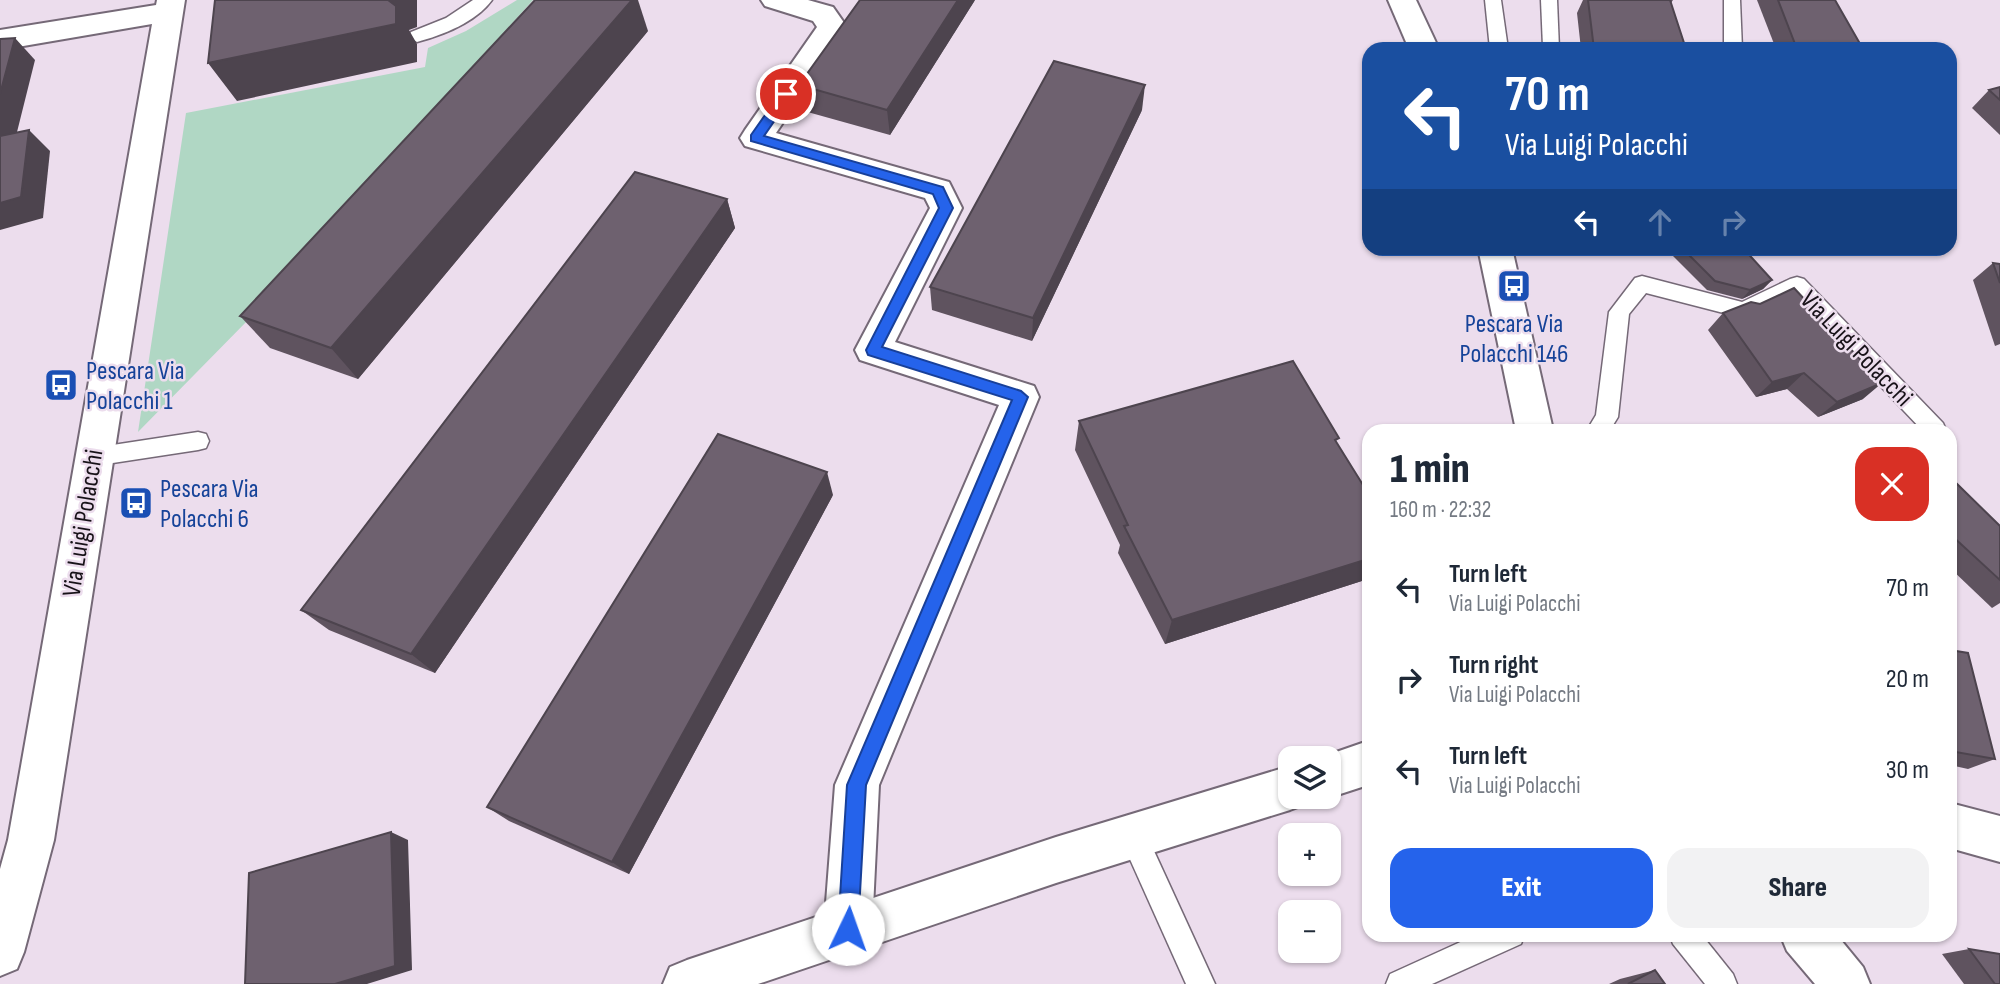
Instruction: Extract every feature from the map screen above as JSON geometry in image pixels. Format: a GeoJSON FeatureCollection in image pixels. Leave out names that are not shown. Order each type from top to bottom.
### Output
{"type":"FeatureCollection","features":[{"type":"Feature","properties":{"kind":"street"},"geometry":{"type":"LineString","coordinates":[[775,0],[823,14],[832,27],[756,138],[938,190],[946,208],[873,350],[1021,397],[857,785],[848,929]]}},
{"type":"Feature","properties":{"kind":"street"},"geometry":{"type":"LineString","coordinates":[[1402,0],[1421,42]]}},
{"type":"Feature","properties":{"kind":"street"},"geometry":{"type":"LineString","coordinates":[[0,40],[170,6]]}},
{"type":"Feature","properties":{"kind":"street","name":"Via Luigi Polacchi"},"geometry":{"type":"LineString","coordinates":[[0,952],[31,840],[170,6]]}},
{"type":"Feature","properties":{"kind":"street"},"geometry":{"type":"LineString","coordinates":[[1497,256],[1534,424]]}},
{"type":"Feature","properties":{"kind":"street"},"geometry":{"type":"LineString","coordinates":[[1341,772],[1362,765]]}},
{"type":"Feature","properties":{"kind":"street"},"geometry":{"type":"LineString","coordinates":[[687,984],[1133,836],[1278,792]]}},
{"type":"Feature","properties":{"kind":"street"},"geometry":{"type":"LineString","coordinates":[[1957,828],[2000,839]]}},
{"type":"Feature","properties":{"kind":"street","name":"Via Luigi Polacchi"},"geometry":{"type":"LineString","coordinates":[[0,884],[31,840]]}},
{"type":"Feature","properties":{"kind":"street"},"geometry":{"type":"LineString","coordinates":[[1811,942],[1846,984]]}},
{"type":"Feature","properties":{"kind":"lane"},"geometry":{"type":"LineString","coordinates":[[417,36],[434,32],[457,20],[484,0]]}},
{"type":"Feature","properties":{"kind":"lane"},"geometry":{"type":"LineString","coordinates":[[1493,0],[1499,42]]}},
{"type":"Feature","properties":{"kind":"lane"},"geometry":{"type":"LineString","coordinates":[[1549,0],[1552,42]]}},
{"type":"Feature","properties":{"kind":"lane"},"geometry":{"type":"LineString","coordinates":[[1732,0],[1733,42]]}},
{"type":"Feature","properties":{"kind":"lane","name":"Via Luigi Polacchi"},"geometry":{"type":"LineString","coordinates":[[1602,424],[1607,417],[1619,312],[1642,284],[1743,310],[1797,285],[1929,424]]}},
{"type":"Feature","properties":{"kind":"lane"},"geometry":{"type":"LineString","coordinates":[[93,457],[198,441]]}},
{"type":"Feature","properties":{"kind":"lane"},"geometry":{"type":"LineString","coordinates":[[1133,836],[1201,984]]}},
{"type":"Feature","properties":{"kind":"lane"},"geometry":{"type":"LineString","coordinates":[[1400,984],[1493,942]]}},
{"type":"Feature","properties":{"kind":"lane"},"geometry":{"type":"LineString","coordinates":[[1689,942],[1723,984]]}},
{"type":"Feature","properties":{"kind":"green space"},"geometry":{"type":"Polygon","coordinates":[[[517,0],[533,0],[251,317],[138,432],[186,113],[425,67],[428,48],[466,31],[517,0]]]}},
{"type":"Feature","properties":{"kind":"building"},"geometry":{"type":"Polygon","coordinates":[[[215,0],[388,0],[396,6],[396,24],[208,63],[215,0]]]}},
{"type":"Feature","properties":{"kind":"building"},"geometry":{"type":"Polygon","coordinates":[[[535,0],[632,0],[331,348],[240,316],[535,0]]]}},
{"type":"Feature","properties":{"kind":"building"},"geometry":{"type":"Polygon","coordinates":[[[860,0],[958,0],[887,110],[799,85],[860,0]]]}},
{"type":"Feature","properties":{"kind":"building"},"geometry":{"type":"Polygon","coordinates":[[[1588,0],[1670,0],[1684,42],[1593,42],[1588,0]]]}},
{"type":"Feature","properties":{"kind":"building"},"geometry":{"type":"Polygon","coordinates":[[[1778,0],[1835,0],[1859,42],[1794,42],[1778,0]]]}},
{"type":"Feature","properties":{"kind":"building"},"geometry":{"type":"Polygon","coordinates":[[[15,38],[0,94],[0,39],[15,38]]]}},
{"type":"Feature","properties":{"kind":"building"},"geometry":{"type":"Polygon","coordinates":[[[1054,61],[1145,85],[1033,318],[930,287],[1054,61]]]}},
{"type":"Feature","properties":{"kind":"building"},"geometry":{"type":"Polygon","coordinates":[[[2000,87],[2000,100],[1989,90],[2000,87]]]}},
{"type":"Feature","properties":{"kind":"building"},"geometry":{"type":"Polygon","coordinates":[[[29,130],[21,197],[0,203],[0,136],[29,130]]]}},
{"type":"Feature","properties":{"kind":"building"},"geometry":{"type":"Polygon","coordinates":[[[635,172],[727,199],[411,654],[301,610],[635,172]]]}},
{"type":"Feature","properties":{"kind":"building"},"geometry":{"type":"Polygon","coordinates":[[[1690,256],[1750,256],[1772,280],[1750,290],[1715,281],[1690,256]]]}},
{"type":"Feature","properties":{"kind":"building"},"geometry":{"type":"Polygon","coordinates":[[[1993,263],[2000,264],[2000,283],[1993,263]]]}},
{"type":"Feature","properties":{"kind":"building"},"geometry":{"type":"Polygon","coordinates":[[[1794,288],[1882,383],[1837,402],[1804,373],[1772,382],[1723,313],[1751,302],[1760,304],[1794,288]]]}},
{"type":"Feature","properties":{"kind":"building"},"geometry":{"type":"Polygon","coordinates":[[[1293,361],[1339,438],[1335,440],[1362,483],[1362,561],[1172,620],[1124,526],[1128,525],[1079,421],[1293,361]]]}},
{"type":"Feature","properties":{"kind":"building"},"geometry":{"type":"Polygon","coordinates":[[[718,434],[827,472],[612,862],[487,807],[718,434]]]}},
{"type":"Feature","properties":{"kind":"building"},"geometry":{"type":"Polygon","coordinates":[[[1957,484],[2000,526],[2000,580],[1957,540],[1957,484]]]}},
{"type":"Feature","properties":{"kind":"building"},"geometry":{"type":"Polygon","coordinates":[[[1957,651],[1968,653],[1995,759],[1957,752],[1957,651]]]}},
{"type":"Feature","properties":{"kind":"building"},"geometry":{"type":"Polygon","coordinates":[[[391,832],[395,966],[335,984],[245,984],[249,873],[391,832]]]}},
{"type":"Feature","properties":{"kind":"building"},"geometry":{"type":"Polygon","coordinates":[[[1969,949],[2000,954],[2000,984],[1995,984],[1969,949]]]}},
{"type":"Feature","properties":{"kind":"building"},"geometry":{"type":"Polygon","coordinates":[[[1655,970],[1665,984],[1628,984],[1655,970]]]}},
{"type":"Feature","properties":{"kind":"place","name":"Pescara Via Polacchi 146"},"geometry":{"type":"Point","coordinates":[1514,286]}},
{"type":"Feature","properties":{"kind":"place","name":"Pescara Via Polacchi 1"},"geometry":{"type":"Point","coordinates":[61,385]}},
{"type":"Feature","properties":{"kind":"place","name":"Pescara Via Polacchi 6"},"geometry":{"type":"Point","coordinates":[136,503]}},
{"type":"Feature","properties":{"kind":"route"},"geometry":{"type":"LineString","coordinates":[[786,94],[756,138],[938,190],[946,208],[873,350],[1021,397],[857,785],[848,929]]}}]}
